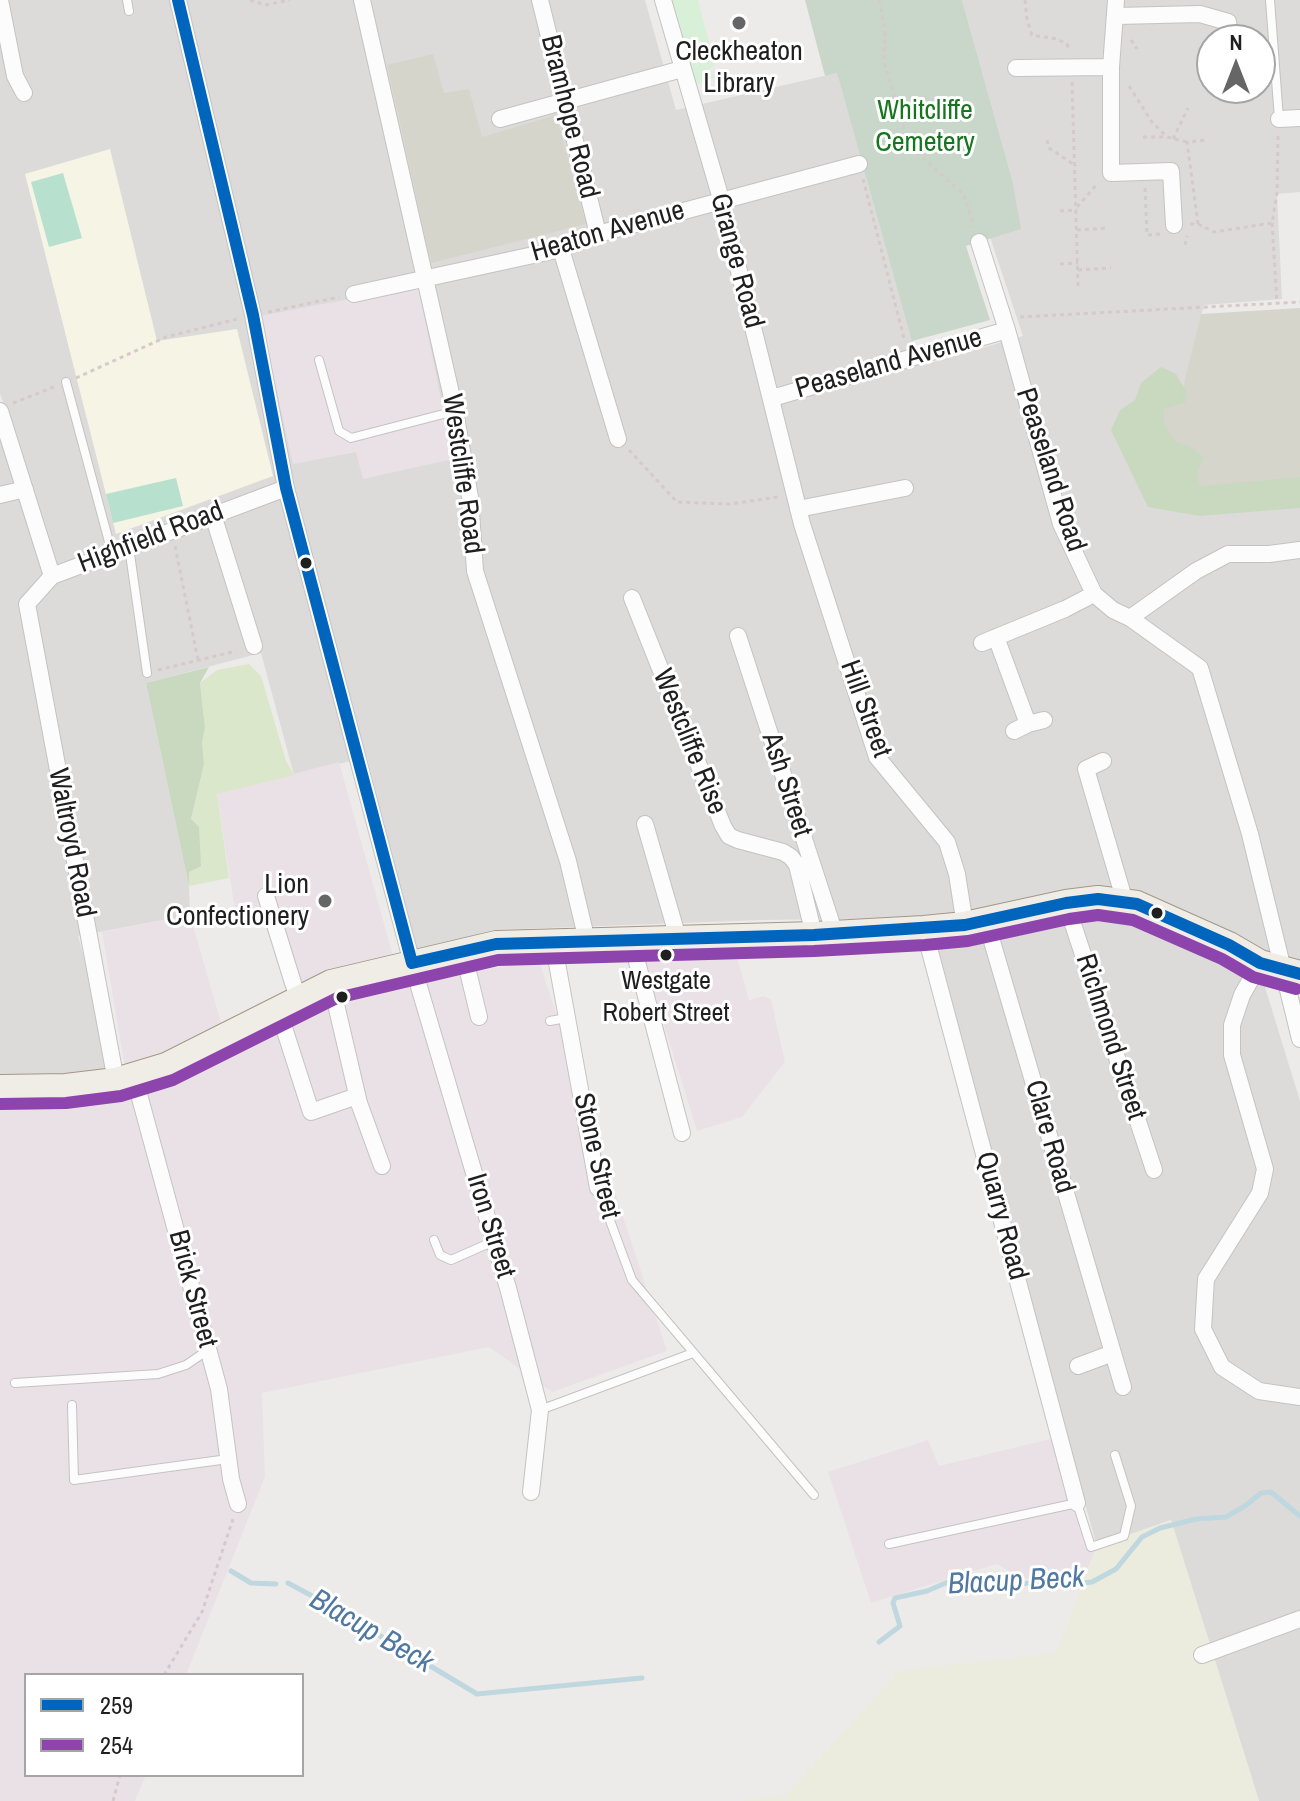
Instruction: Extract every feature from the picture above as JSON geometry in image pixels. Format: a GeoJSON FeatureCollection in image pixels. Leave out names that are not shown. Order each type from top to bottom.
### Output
{"type":"FeatureCollection","features":[{"type":"Feature","properties":{"kind":"main road"},"geometry":{"type":"LineString","coordinates":[[0,1088],[66,1087],[125,1078],[166,1066],[331,983],[496,944],[924,929],[975,923],[1098,899],[1137,904],[1281,969]]}},
{"type":"Feature","properties":{"kind":"street"},"geometry":{"type":"LineString","coordinates":[[0,0],[8,79],[24,93]]}},
{"type":"Feature","properties":{"kind":"street","name":"Iron Street"},"geometry":{"type":"LineString","coordinates":[[178,0],[253,315],[286,488],[412,963],[540,1410],[531,1492]]}},
{"type":"Feature","properties":{"kind":"street","name":"Westcliffe Road"},"geometry":{"type":"LineString","coordinates":[[362,0],[455,411],[470,497],[475,571],[568,861],[587,941]]}},
{"type":"Feature","properties":{"kind":"street","name":"Bramhope Road"},"geometry":{"type":"LineString","coordinates":[[540,0],[598,234]]}},
{"type":"Feature","properties":{"kind":"street","name":"Grange Road"},"geometry":{"type":"LineString","coordinates":[[663,0],[721,199],[798,509]]}},
{"type":"Feature","properties":{"kind":"street"},"geometry":{"type":"LineString","coordinates":[[1174,231],[1171,171],[1111,173],[1111,67],[1117,8],[1200,14],[1228,24]]}},
{"type":"Feature","properties":{"kind":"street"},"geometry":{"type":"LineString","coordinates":[[1016,68],[1111,67]]}},
{"type":"Feature","properties":{"kind":"street"},"geometry":{"type":"LineString","coordinates":[[500,119],[682,69]]}},
{"type":"Feature","properties":{"kind":"street"},"geometry":{"type":"LineString","coordinates":[[1279,119],[1300,118]]}},
{"type":"Feature","properties":{"kind":"street","name":"Heaton Avenue"},"geometry":{"type":"LineString","coordinates":[[354,294],[561,249],[598,234],[859,164]]}},
{"type":"Feature","properties":{"kind":"street","name":"Peaseland Road"},"geometry":{"type":"LineString","coordinates":[[979,242],[1061,524],[1094,594]]}},
{"type":"Feature","properties":{"kind":"street"},"geometry":{"type":"LineString","coordinates":[[561,249],[618,439]]}},
{"type":"Feature","properties":{"kind":"street","name":"Peaseland Avenue"},"geometry":{"type":"LineString","coordinates":[[772,398],[908,358],[1005,324]]}},
{"type":"Feature","properties":{"kind":"street"},"geometry":{"type":"LineString","coordinates":[[7,407],[25,489],[52,576]]}},
{"type":"Feature","properties":{"kind":"street","name":"Highfield Road"},"geometry":{"type":"LineString","coordinates":[[27,604],[52,576],[286,488]]}},
{"type":"Feature","properties":{"kind":"street"},"geometry":{"type":"LineString","coordinates":[[798,509],[905,488]]}},
{"type":"Feature","properties":{"kind":"street"},"geometry":{"type":"LineString","coordinates":[[0,495],[25,489]]}},
{"type":"Feature","properties":{"kind":"street","name":"Hill Street"},"geometry":{"type":"LineString","coordinates":[[798,509],[877,757],[947,842],[975,923]]}},
{"type":"Feature","properties":{"kind":"street"},"geometry":{"type":"LineString","coordinates":[[213,515],[254,646]]}},
{"type":"Feature","properties":{"kind":"street"},"geometry":{"type":"LineString","coordinates":[[1130,618],[1196,571],[1228,554],[1300,550]]}},
{"type":"Feature","properties":{"kind":"street"},"geometry":{"type":"LineString","coordinates":[[1028,725],[989,640],[1094,594],[1200,668],[1250,834],[1300,1039]]}},
{"type":"Feature","properties":{"kind":"street","name":"Westcliffe Rise"},"geometry":{"type":"LineString","coordinates":[[632,598],[723,826],[729,836],[791,857],[824,934]]}},
{"type":"Feature","properties":{"kind":"street","name":"Waltroyd Road"},"geometry":{"type":"LineString","coordinates":[[27,604],[125,1078]]}},
{"type":"Feature","properties":{"kind":"street","name":"Ash Street"},"geometry":{"type":"LineString","coordinates":[[738,636],[824,934]]}},
{"type":"Feature","properties":{"kind":"street"},"geometry":{"type":"LineString","coordinates":[[1103,761],[1086,769],[1125,902]]}},
{"type":"Feature","properties":{"kind":"street"},"geometry":{"type":"LineString","coordinates":[[645,824],[678,938]]}},
{"type":"Feature","properties":{"kind":"street"},"geometry":{"type":"LineString","coordinates":[[266,896],[311,1112],[357,1096]]}},
{"type":"Feature","properties":{"kind":"street","name":"Richmond Street"},"geometry":{"type":"LineString","coordinates":[[1066,903],[1154,1170]]}},
{"type":"Feature","properties":{"kind":"street","name":"Clare Road"},"geometry":{"type":"LineString","coordinates":[[975,923],[1123,1387]]}},
{"type":"Feature","properties":{"kind":"street","name":"Quarry Road"},"geometry":{"type":"LineString","coordinates":[[924,929],[1077,1503]]}},
{"type":"Feature","properties":{"kind":"street"},"geometry":{"type":"LineString","coordinates":[[631,939],[682,1133]]}},
{"type":"Feature","properties":{"kind":"street","name":"Stone Street"},"geometry":{"type":"LineString","coordinates":[[553,941],[598,1188]]}},
{"type":"Feature","properties":{"kind":"street"},"geometry":{"type":"LineString","coordinates":[[463,951],[479,1017]]}},
{"type":"Feature","properties":{"kind":"street"},"geometry":{"type":"LineString","coordinates":[[1281,969],[1242,995],[1232,1025],[1232,1055],[1265,1169],[1260,1193],[1206,1279],[1203,1329],[1222,1367],[1259,1391],[1300,1397]]}},
{"type":"Feature","properties":{"kind":"street"},"geometry":{"type":"LineString","coordinates":[[331,983],[357,1096],[382,1166]]}},
{"type":"Feature","properties":{"kind":"street","name":"Brick Street"},"geometry":{"type":"LineString","coordinates":[[125,1078],[219,1389],[228,1459],[238,1504]]}},
{"type":"Feature","properties":{"kind":"street"},"geometry":{"type":"LineString","coordinates":[[1078,1366],[1113,1353]]}},
{"type":"Feature","properties":{"kind":"street"},"geometry":{"type":"LineString","coordinates":[[1202,1655],[1300,1619]]}},
{"type":"Feature","properties":{"kind":"lane"},"geometry":{"type":"LineString","coordinates":[[127,0],[129,11]]}},
{"type":"Feature","properties":{"kind":"lane"},"geometry":{"type":"LineString","coordinates":[[1270,0],[1279,119]]}},
{"type":"Feature","properties":{"kind":"lane"},"geometry":{"type":"LineString","coordinates":[[319,360],[339,431],[351,438],[455,411]]}},
{"type":"Feature","properties":{"kind":"lane"},"geometry":{"type":"LineString","coordinates":[[66,382],[112,553]]}},
{"type":"Feature","properties":{"kind":"lane"},"geometry":{"type":"LineString","coordinates":[[129,547],[147,673]]}},
{"type":"Feature","properties":{"kind":"lane"},"geometry":{"type":"LineString","coordinates":[[550,1021],[567,1018]]}},
{"type":"Feature","properties":{"kind":"lane","name":"Stone Street"},"geometry":{"type":"LineString","coordinates":[[598,1188],[632,1280],[814,1495]]}},
{"type":"Feature","properties":{"kind":"lane"},"geometry":{"type":"LineString","coordinates":[[434,1240],[440,1255],[451,1260],[494,1241]]}},
{"type":"Feature","properties":{"kind":"lane"},"geometry":{"type":"LineString","coordinates":[[15,1383],[158,1374],[186,1365],[208,1350]]}},
{"type":"Feature","properties":{"kind":"lane"},"geometry":{"type":"LineString","coordinates":[[540,1410],[693,1353]]}},
{"type":"Feature","properties":{"kind":"lane"},"geometry":{"type":"LineString","coordinates":[[72,1405],[74,1480],[228,1459]]}},
{"type":"Feature","properties":{"kind":"lane"},"geometry":{"type":"LineString","coordinates":[[889,1544],[1077,1503],[1091,1547],[1124,1536],[1131,1506],[1115,1455]]}},
{"type":"Feature","properties":{"kind":"path"},"geometry":{"type":"LineString","coordinates":[[250,0],[265,5],[290,0]]}},
{"type":"Feature","properties":{"kind":"path"},"geometry":{"type":"LineString","coordinates":[[879,0],[885,29],[884,62],[909,145],[964,195],[979,242]]}},
{"type":"Feature","properties":{"kind":"path"},"geometry":{"type":"LineString","coordinates":[[1025,0],[1032,35],[1067,44],[1076,166],[1078,286]]}},
{"type":"Feature","properties":{"kind":"path"},"geometry":{"type":"LineString","coordinates":[[1124,47],[1126,33],[1137,49]]}},
{"type":"Feature","properties":{"kind":"path"},"geometry":{"type":"LineString","coordinates":[[1127,84],[1152,122],[1167,137]]}},
{"type":"Feature","properties":{"kind":"path"},"geometry":{"type":"LineString","coordinates":[[1173,139],[1188,108]]}},
{"type":"Feature","properties":{"kind":"path"},"geometry":{"type":"LineString","coordinates":[[1277,304],[1272,223],[1277,193],[1279,119]]}},
{"type":"Feature","properties":{"kind":"path"},"geometry":{"type":"LineString","coordinates":[[1143,137],[1167,137],[1187,142],[1206,140]]}},
{"type":"Feature","properties":{"kind":"path"},"geometry":{"type":"LineString","coordinates":[[1047,140],[1049,148],[1076,166]]}},
{"type":"Feature","properties":{"kind":"path"},"geometry":{"type":"LineString","coordinates":[[1187,142],[1198,224]]}},
{"type":"Feature","properties":{"kind":"path"},"geometry":{"type":"LineString","coordinates":[[859,164],[908,358]]}},
{"type":"Feature","properties":{"kind":"path"},"geometry":{"type":"LineString","coordinates":[[1145,172],[1147,235],[1198,224],[1214,232],[1272,223]]}},
{"type":"Feature","properties":{"kind":"path"},"geometry":{"type":"LineString","coordinates":[[1060,211],[1077,209],[1095,185]]}},
{"type":"Feature","properties":{"kind":"path"},"geometry":{"type":"LineString","coordinates":[[1077,230],[1109,228]]}},
{"type":"Feature","properties":{"kind":"path"},"geometry":{"type":"LineString","coordinates":[[1060,264],[1078,263]]}},
{"type":"Feature","properties":{"kind":"path"},"geometry":{"type":"LineString","coordinates":[[1078,270],[1111,268]]}},
{"type":"Feature","properties":{"kind":"path"},"geometry":{"type":"LineString","coordinates":[[7,407],[166,337],[354,294]]}},
{"type":"Feature","properties":{"kind":"path"},"geometry":{"type":"LineString","coordinates":[[1005,324],[1300,302]]}},
{"type":"Feature","properties":{"kind":"path"},"geometry":{"type":"LineString","coordinates":[[618,439],[677,502],[798,509]]}},
{"type":"Feature","properties":{"kind":"path"},"geometry":{"type":"LineString","coordinates":[[172,531],[198,660]]}},
{"type":"Feature","properties":{"kind":"path"},"geometry":{"type":"LineString","coordinates":[[147,673],[254,646]]}},
{"type":"Feature","properties":{"kind":"path"},"geometry":{"type":"LineString","coordinates":[[165,1673],[202,1612],[238,1504]]}},
{"type":"Feature","properties":{"kind":"path"},"geometry":{"type":"LineString","coordinates":[[113,1801],[119,1777]]}},
{"type":"Feature","properties":{"kind":"shaded area"},"geometry":{"type":"Polygon","coordinates":[[[0,0],[645,0],[676,110],[837,73],[920,366],[1023,336],[987,228],[1012,179],[962,0],[1300,0],[1300,192],[1277,194],[1282,299],[1204,305],[1180,399],[1300,489],[1300,961],[1253,948],[1300,1101],[1300,1801],[1259,1801],[1171,1520],[1097,1546],[919,918],[492,930],[417,952],[367,757],[294,775],[261,653],[146,683],[189,886],[190,915],[78,936],[90,979],[106,1065],[101,1073],[0,1075],[0,433],[14,430],[0,394],[0,0]]]}},
{"type":"Feature","properties":{"kind":"shaded area"},"geometry":{"type":"Polygon","coordinates":[[[433,54],[444,93],[469,89],[482,137],[556,115],[586,224],[431,263],[387,65],[433,54]]]}},
{"type":"Feature","properties":{"kind":"shaded area"},"geometry":{"type":"Polygon","coordinates":[[[110,149],[157,341],[237,329],[273,476],[116,534],[25,174],[110,149]]]}},
{"type":"Feature","properties":{"kind":"shaded area"},"geometry":{"type":"Polygon","coordinates":[[[418,286],[453,459],[363,479],[356,452],[293,464],[260,316],[418,286]]]}},
{"type":"Feature","properties":{"kind":"shaded area"},"geometry":{"type":"Polygon","coordinates":[[[1300,308],[1300,489],[1161,492],[1129,417],[1180,399],[1201,314],[1300,308]]]}},
{"type":"Feature","properties":{"kind":"shaded area","name":"Lion Confectionery"},"geometry":{"type":"Polygon","coordinates":[[[339,762],[393,956],[299,988],[265,912],[236,917],[217,794],[339,762]]]}},
{"type":"Feature","properties":{"kind":"shaded area"},"geometry":{"type":"Polygon","coordinates":[[[190,915],[222,1026],[164,1058],[125,1068],[102,932],[190,915]]]}},
{"type":"Feature","properties":{"kind":"shaded area"},"geometry":{"type":"Polygon","coordinates":[[[736,953],[749,1000],[764,996],[771,1000],[785,1062],[742,1117],[697,1131],[643,958],[736,953]]]}},
{"type":"Feature","properties":{"kind":"shaded area"},"geometry":{"type":"Polygon","coordinates":[[[539,961],[667,1351],[552,1392],[489,1347],[262,1393],[265,1477],[187,1673],[24,1673],[24,1777],[145,1777],[135,1801],[0,1801],[0,1096],[154,1086],[375,986],[539,961]]]}},
{"type":"Feature","properties":{"kind":"shaded area"},"geometry":{"type":"Polygon","coordinates":[[[1054,1438],[1097,1546],[1088,1568],[1023,1579],[997,1564],[871,1603],[828,1472],[928,1440],[939,1466],[1054,1438]]]}},
{"type":"Feature","properties":{"kind":"shaded area"},"geometry":{"type":"Polygon","coordinates":[[[1171,1520],[1259,1801],[741,1801],[786,1795],[899,1671],[1056,1653],[1097,1546],[1171,1520]]]}},
{"type":"Feature","properties":{"kind":"green space"},"geometry":{"type":"Polygon","coordinates":[[[668,0],[698,0],[715,65],[708,70],[717,77],[691,86],[668,0]]]}},
{"type":"Feature","properties":{"kind":"green space","name":"Whitcliffe Cemetery"},"geometry":{"type":"Polygon","coordinates":[[[805,0],[962,0],[1012,179],[1021,229],[966,246],[990,320],[912,341],[837,73],[825,76],[805,0]]]}},
{"type":"Feature","properties":{"kind":"green space"},"geometry":{"type":"Polygon","coordinates":[[[63,173],[82,238],[49,247],[31,182],[63,173]]]}},
{"type":"Feature","properties":{"kind":"green space"},"geometry":{"type":"Polygon","coordinates":[[[1161,367],[1176,374],[1187,393],[1185,403],[1164,409],[1164,424],[1176,442],[1189,446],[1204,457],[1197,473],[1199,486],[1300,477],[1300,508],[1199,516],[1148,507],[1111,430],[1120,410],[1135,400],[1141,383],[1161,367]]]}},
{"type":"Feature","properties":{"kind":"green space"},"geometry":{"type":"Polygon","coordinates":[[[176,478],[183,506],[113,523],[106,494],[176,478]]]}},
{"type":"Feature","properties":{"kind":"green space"},"geometry":{"type":"Polygon","coordinates":[[[249,664],[261,676],[286,761],[294,775],[217,794],[229,878],[189,886],[188,872],[201,865],[191,819],[204,764],[202,742],[205,728],[200,683],[217,670],[249,664]]]}},
{"type":"Feature","properties":{"kind":"green space"},"geometry":{"type":"Polygon","coordinates":[[[209,667],[200,683],[205,728],[202,742],[204,764],[191,819],[199,827],[201,866],[189,872],[189,886],[146,683],[209,667]]]}},
{"type":"Feature","properties":{"kind":"waterway","name":"Blacup Beck"},"geometry":{"type":"LineString","coordinates":[[879,1642],[900,1626],[893,1603],[895,1598],[927,1591],[948,1582],[1092,1582],[1116,1569],[1142,1537],[1160,1528],[1196,1519],[1226,1517],[1261,1493],[1271,1492],[1300,1516]]}},
{"type":"Feature","properties":{"kind":"waterway","name":"Blacup Beck"},"geometry":{"type":"LineString","coordinates":[[231,1571],[251,1583],[276,1584]]}},
{"type":"Feature","properties":{"kind":"waterway","name":"Blacup Beck"},"geometry":{"type":"LineString","coordinates":[[288,1583],[477,1694],[642,1678]]}},
{"type":"Feature","properties":{"kind":"transit line","name":"259"},"geometry":{"type":"LineString","coordinates":[[178,0],[253,315],[286,488],[412,963],[496,944],[814,935],[965,925],[1098,899],[1137,904],[1229,945],[1260,963],[1300,974]]}},
{"type":"Feature","properties":{"kind":"transit line","name":"254"},"geometry":{"type":"LineString","coordinates":[[0,1104],[66,1103],[121,1096],[173,1080],[337,998],[498,960],[925,945],[968,941],[1098,915],[1133,920],[1222,959],[1253,977],[1296,989]]}},
{"type":"Feature","properties":{"kind":"place","name":"Cleckheaton Library"},"geometry":{"type":"Point","coordinates":[739,23]}},
{"type":"Feature","properties":{"kind":"place","name":"Lion Confectionery"},"geometry":{"type":"Point","coordinates":[325,901]}},
{"type":"Feature","properties":{"kind":"place","name":"Westgate Robert Street"},"geometry":{"type":"Point","coordinates":[666,955]}}]}
